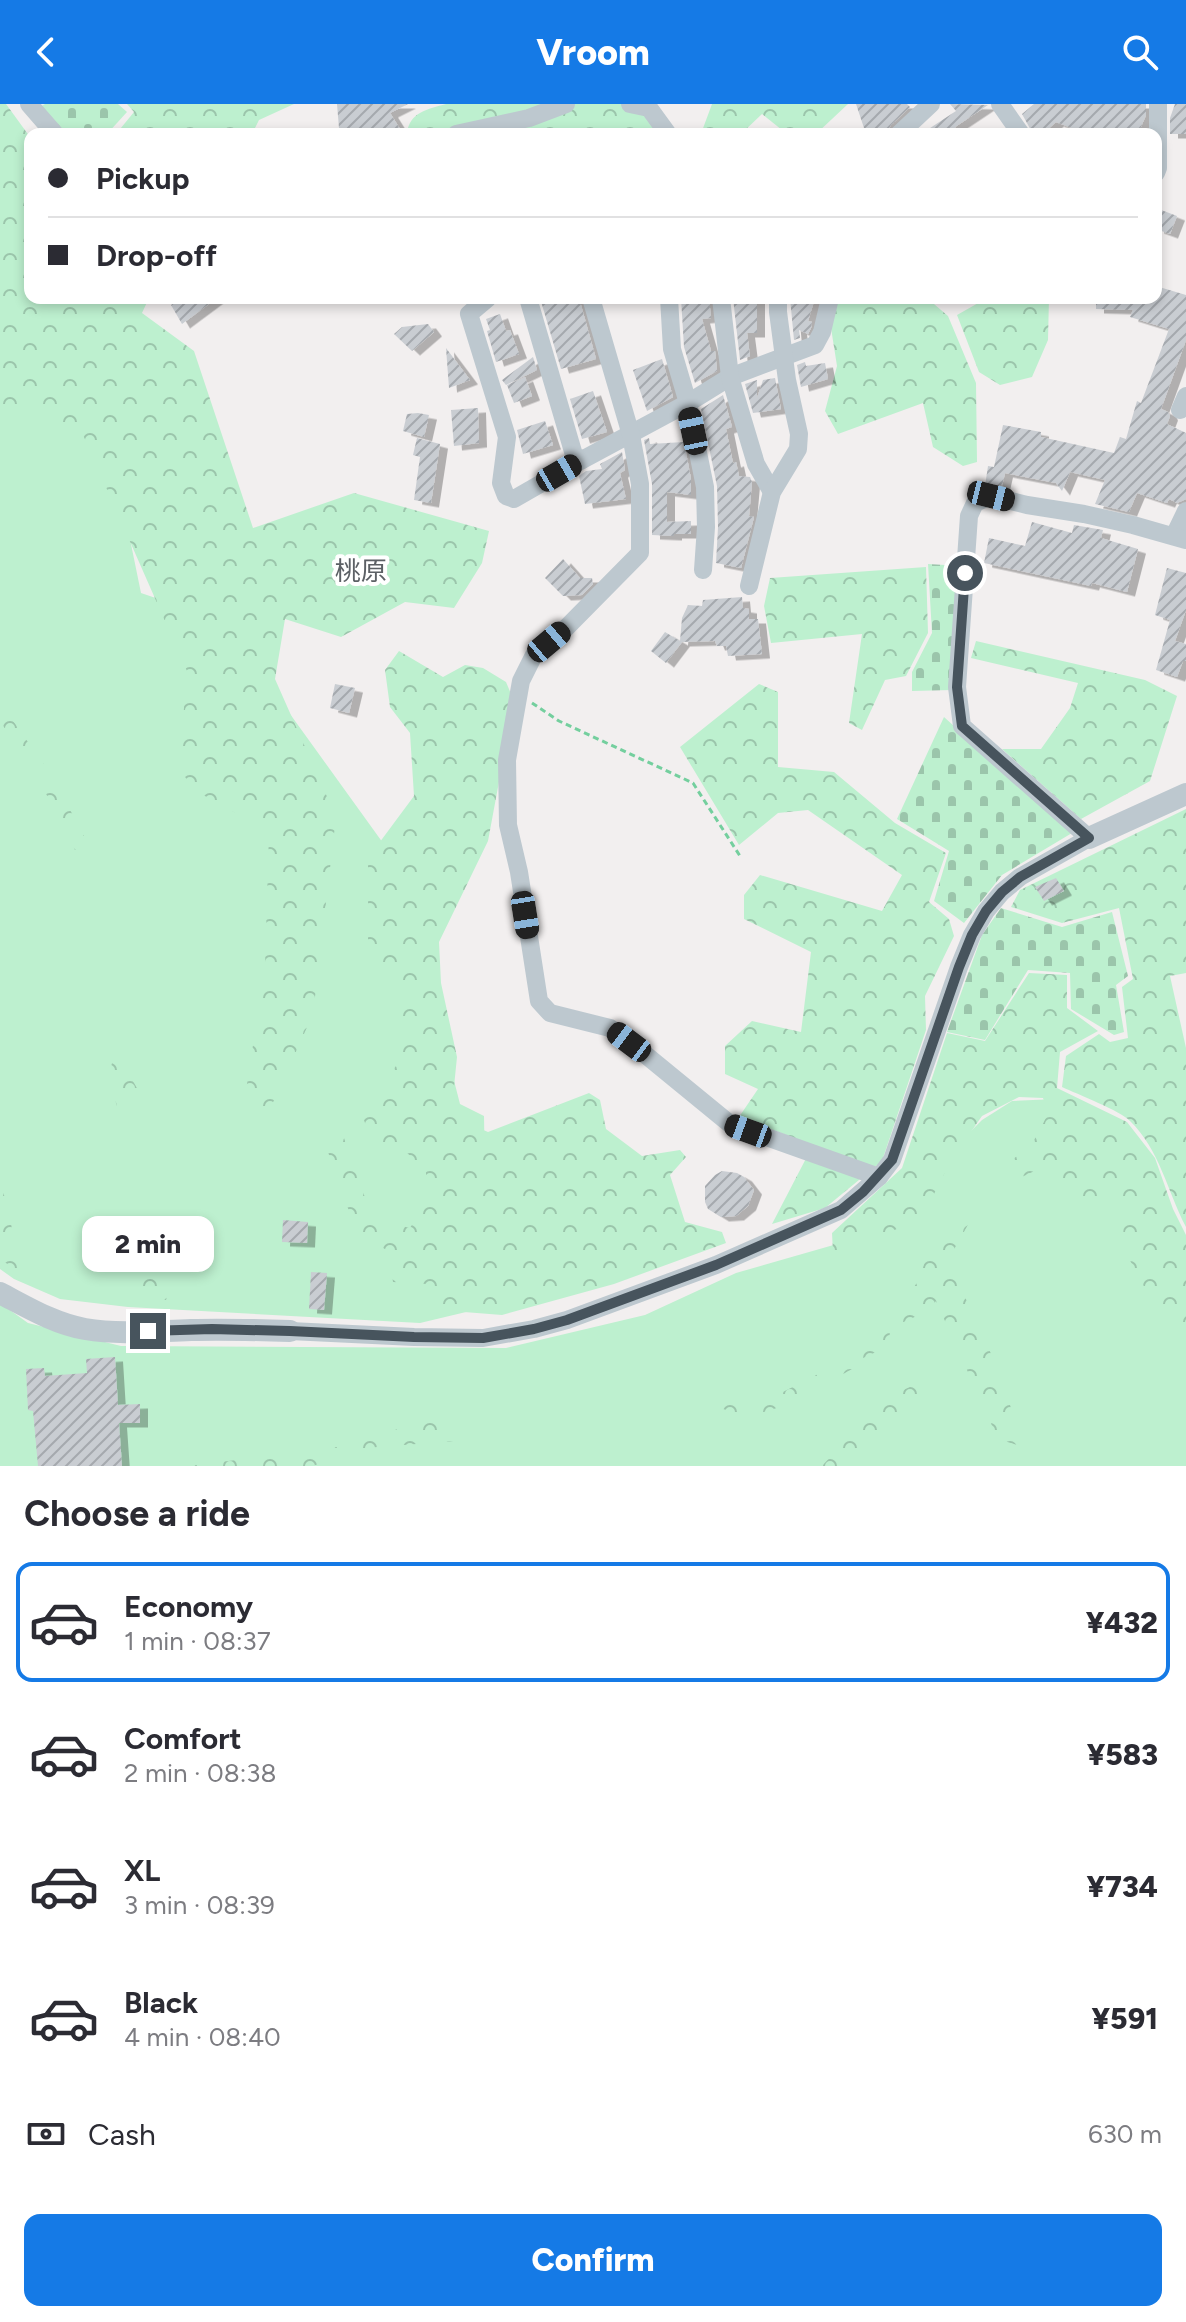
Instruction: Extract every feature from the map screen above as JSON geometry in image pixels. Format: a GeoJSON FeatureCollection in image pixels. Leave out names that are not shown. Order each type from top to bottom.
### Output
{"type":"FeatureCollection","features":[{"type":"Feature","properties":{"kind":"street"},"geometry":{"type":"LineString","coordinates":[[29,104],[50,128]]}},
{"type":"Feature","properties":{"kind":"street"},"geometry":{"type":"LineString","coordinates":[[483,128],[529,118],[566,104]]}},
{"type":"Feature","properties":{"kind":"street"},"geometry":{"type":"LineString","coordinates":[[905,128],[931,104]]}},
{"type":"Feature","properties":{"kind":"street"},"geometry":{"type":"LineString","coordinates":[[1000,104],[1017,128]]}},
{"type":"Feature","properties":{"kind":"street"},"geometry":{"type":"LineString","coordinates":[[1158,104],[1158,128]]}},
{"type":"Feature","properties":{"kind":"street"},"geometry":{"type":"LineString","coordinates":[[643,105],[663,128]]}},
{"type":"Feature","properties":{"kind":"street"},"geometry":{"type":"LineString","coordinates":[[481,304],[469,314],[507,437],[501,483],[506,496],[514,499],[730,377],[815,345],[822,332],[829,304]]}},
{"type":"Feature","properties":{"kind":"street"},"geometry":{"type":"LineString","coordinates":[[530,304],[574,455],[582,460]]}},
{"type":"Feature","properties":{"kind":"street"},"geometry":{"type":"LineString","coordinates":[[593,304],[631,435],[640,484],[640,553],[565,629],[534,655],[521,681],[507,760],[508,825],[519,872],[539,1001],[550,1013],[610,1028],[730,1124],[879,1177]]}},
{"type":"Feature","properties":{"kind":"street"},"geometry":{"type":"LineString","coordinates":[[669,304],[672,349],[688,403],[705,487],[703,570]]}},
{"type":"Feature","properties":{"kind":"street"},"geometry":{"type":"LineString","coordinates":[[722,304],[730,377],[756,464],[772,492]]}},
{"type":"Feature","properties":{"kind":"street"},"geometry":{"type":"LineString","coordinates":[[749,586],[772,492],[798,449],[799,434],[783,355],[778,304]]}},
{"type":"Feature","properties":{"kind":"street"},"geometry":{"type":"LineString","coordinates":[[1089,838],[962,726],[957,687],[969,516],[975,503],[991,496],[1097,516],[1180,538],[1186,511]]}},
{"type":"Feature","properties":{"kind":"street"},"geometry":{"type":"LineString","coordinates":[[0,1293],[59,1322],[84,1329],[114,1332],[212,1329],[483,1338],[567,1320],[786,1235],[841,1210],[879,1177],[892,1160],[972,935],[1002,892],[1020,877],[1089,838],[1186,794]]}},
{"type":"Feature","properties":{"kind":"path"},"geometry":{"type":"LineString","coordinates":[[519,694],[559,721],[693,783],[740,856]]}},
{"type":"Feature","properties":{"kind":"green space"},"geometry":{"type":"Polygon","coordinates":[[[0,104],[6,104],[24,129],[24,304],[146,304],[142,313],[194,351],[253,528],[354,493],[489,531],[482,563],[454,608],[405,602],[341,637],[285,619],[275,679],[336,817],[313,1014],[265,1120],[243,1110],[265,967],[269,831],[194,790],[179,768],[187,671],[80,428],[33,413],[0,422],[0,104]]]}},
{"type":"Feature","properties":{"kind":"green space"},"geometry":{"type":"Polygon","coordinates":[[[45,104],[118,104],[127,112],[112,128],[56,128],[38,108],[45,104]]]}},
{"type":"Feature","properties":{"kind":"green space"},"geometry":{"type":"Polygon","coordinates":[[[127,104],[294,104],[259,120],[255,128],[121,128],[134,112],[127,104]]]}},
{"type":"Feature","properties":{"kind":"green space"},"geometry":{"type":"Polygon","coordinates":[[[446,104],[647,104],[653,128],[409,128],[415,116],[446,104]]]}},
{"type":"Feature","properties":{"kind":"green space"},"geometry":{"type":"Polygon","coordinates":[[[712,104],[848,104],[822,128],[780,128],[762,114],[747,128],[703,128],[712,104]]]}},
{"type":"Feature","properties":{"kind":"green space"},"geometry":{"type":"Polygon","coordinates":[[[836,304],[934,304],[948,316],[976,383],[977,462],[963,466],[933,447],[923,403],[838,434],[825,411],[837,366],[831,328],[836,304]]]}},
{"type":"Feature","properties":{"kind":"green space"},"geometry":{"type":"Polygon","coordinates":[[[976,304],[1049,304],[1048,340],[1032,377],[1000,385],[979,372],[957,315],[976,304]]]}},
{"type":"Feature","properties":{"kind":"green space"},"geometry":{"type":"Polygon","coordinates":[[[0,397],[74,400],[113,456],[141,593],[223,621],[383,843],[428,979],[460,1104],[484,1116],[487,1307],[420,1323],[128,1307],[60,1299],[14,1279],[0,1269],[0,397]]]}},
{"type":"Feature","properties":{"kind":"green space"},"geometry":{"type":"Polygon","coordinates":[[[928,564],[962,566],[952,690],[912,691],[912,672],[932,633],[928,564]]]}},
{"type":"Feature","properties":{"kind":"green space"},"geometry":{"type":"Polygon","coordinates":[[[926,567],[928,633],[906,676],[885,680],[862,730],[849,723],[862,634],[771,643],[764,606],[770,578],[926,567]]]}},
{"type":"Feature","properties":{"kind":"green space"},"geometry":{"type":"Polygon","coordinates":[[[976,641],[1145,680],[1177,696],[1150,781],[1081,819],[1002,749],[1041,749],[1070,708],[1078,683],[971,658],[976,641]]]}},
{"type":"Feature","properties":{"kind":"green space"},"geometry":{"type":"Polygon","coordinates":[[[399,651],[443,677],[465,665],[483,668],[506,682],[514,701],[488,841],[439,942],[441,983],[457,1057],[451,1116],[488,1132],[589,1093],[600,1100],[606,1129],[642,1156],[680,1150],[686,1157],[670,1175],[685,1222],[722,1232],[726,1243],[614,1284],[502,1315],[426,1309],[427,1284],[393,1282],[388,1251],[356,1231],[328,1152],[344,1138],[369,1209],[385,1222],[410,1228],[426,1201],[426,1171],[403,1149],[379,1161],[361,1112],[396,1066],[400,984],[368,966],[368,858],[414,796],[410,733],[390,707],[385,670],[399,651]]]}},
{"type":"Feature","properties":{"kind":"green space"},"geometry":{"type":"Polygon","coordinates":[[[759,684],[778,692],[778,767],[834,772],[895,823],[946,853],[929,902],[949,919],[954,936],[925,996],[926,1030],[882,1161],[825,1208],[772,1224],[813,1145],[739,1117],[758,1089],[725,1074],[725,1046],[752,1021],[801,1032],[811,952],[744,919],[744,895],[760,875],[882,911],[902,875],[808,810],[778,813],[739,845],[680,747],[759,684]]]}},
{"type":"Feature","properties":{"kind":"green space"},"geometry":{"type":"Polygon","coordinates":[[[4,708],[54,779],[91,850],[75,850],[40,782],[0,721],[0,712],[4,708]]]}},
{"type":"Feature","properties":{"kind":"green space"},"geometry":{"type":"Polygon","coordinates":[[[944,717],[1072,833],[1002,875],[964,923],[934,901],[949,851],[897,819],[944,717]]]}},
{"type":"Feature","properties":{"kind":"green space"},"geometry":{"type":"Polygon","coordinates":[[[1186,809],[1186,973],[1170,976],[1186,1048],[1186,1227],[1156,1158],[1140,1132],[1118,1112],[1062,1087],[1066,1056],[1099,1034],[1110,1042],[1128,1038],[1122,987],[1133,979],[1119,908],[1062,923],[1011,907],[1020,890],[1186,809]]]}},
{"type":"Feature","properties":{"kind":"green space"},"geometry":{"type":"Polygon","coordinates":[[[1001,908],[1062,927],[1112,912],[1128,976],[1116,985],[1124,1032],[1114,1035],[1071,1009],[1070,973],[1028,970],[985,1040],[947,1032],[982,935],[1001,908]]]}},
{"type":"Feature","properties":{"kind":"green space"},"geometry":{"type":"Polygon","coordinates":[[[1029,973],[1067,975],[1067,1008],[1098,1031],[1060,1052],[1057,1088],[1127,1122],[1155,1158],[1186,1235],[1186,1326],[1148,1294],[1125,1251],[1121,1204],[1073,1197],[1045,1166],[1003,1186],[997,1172],[1032,1144],[1048,1114],[1043,1098],[1019,1097],[982,1116],[950,1162],[921,1220],[833,1253],[832,1233],[902,1168],[947,1033],[985,1041],[1029,973]]]}},
{"type":"Feature","properties":{"kind":"green space"},"geometry":{"type":"Polygon","coordinates":[[[117,1053],[138,1090],[138,1112],[118,1109],[110,1073],[117,1053]]]}},
{"type":"Feature","properties":{"kind":"green space"},"geometry":{"type":"Polygon","coordinates":[[[1056,1099],[1186,1289],[1186,1466],[0,1466],[0,1303],[28,1323],[121,1346],[506,1348],[645,1315],[736,1273],[844,1242],[947,1155],[982,1120],[1012,1101],[1056,1099]]]}},
{"type":"Feature","properties":{"kind":"green space"},"geometry":{"type":"Polygon","coordinates":[[[0,1184],[9,1209],[18,1271],[0,1259],[0,1184]]]}},
{"type":"Feature","properties":{"kind":"green space"},"geometry":{"type":"Polygon","coordinates":[[[968,1202],[978,1207],[948,1260],[998,1369],[1024,1447],[998,1439],[936,1301],[928,1311],[890,1328],[889,1346],[863,1358],[852,1369],[790,1404],[750,1416],[715,1407],[715,1400],[735,1403],[777,1395],[838,1364],[886,1319],[917,1283],[930,1248],[968,1202]]]}},
{"type":"Feature","properties":{"kind":"green space"},"geometry":{"type":"Polygon","coordinates":[[[162,1215],[171,1219],[173,1277],[166,1300],[121,1293],[132,1266],[156,1256],[162,1215]]]}},
{"type":"Feature","properties":{"kind":"green space"},"geometry":{"type":"Polygon","coordinates":[[[914,1385],[925,1399],[902,1407],[863,1444],[848,1466],[822,1466],[884,1399],[914,1385]]]}},
{"type":"Feature","properties":{"kind":"green space"},"geometry":{"type":"Polygon","coordinates":[[[451,1412],[461,1424],[455,1441],[365,1448],[352,1458],[310,1466],[189,1466],[345,1446],[451,1412]]]}},
{"type":"Feature","properties":{"kind":"building"},"geometry":{"type":"Polygon","coordinates":[[[337,104],[408,104],[390,113],[399,128],[339,128],[337,104]]]}},
{"type":"Feature","properties":{"kind":"building"},"geometry":{"type":"Polygon","coordinates":[[[856,104],[907,104],[910,107],[889,128],[864,128],[856,104]]]}},
{"type":"Feature","properties":{"kind":"building"},"geometry":{"type":"Polygon","coordinates":[[[950,104],[988,105],[956,128],[930,128],[956,111],[950,104]]]}},
{"type":"Feature","properties":{"kind":"building"},"geometry":{"type":"Polygon","coordinates":[[[1034,104],[1146,104],[1146,115],[1141,128],[1072,128],[1056,122],[1049,128],[1030,128],[1022,114],[1034,104]]]}},
{"type":"Feature","properties":{"kind":"building"},"geometry":{"type":"Polygon","coordinates":[[[1175,104],[1186,104],[1186,134],[1170,134],[1170,118],[1175,104]]]}},
{"type":"Feature","properties":{"kind":"building"},"geometry":{"type":"Polygon","coordinates":[[[1162,210],[1177,216],[1170,234],[1162,231],[1162,210]]]}},
{"type":"Feature","properties":{"kind":"building"},"geometry":{"type":"Polygon","coordinates":[[[1162,288],[1186,295],[1186,340],[1161,409],[1170,416],[1167,424],[1186,433],[1186,499],[1177,503],[1169,499],[1167,503],[1137,493],[1129,512],[1095,504],[1105,480],[1070,472],[1062,491],[1056,483],[1005,473],[1002,486],[985,486],[988,466],[994,467],[1003,425],[1041,432],[1041,437],[1114,453],[1120,437],[1126,439],[1137,401],[1141,403],[1169,329],[1130,317],[1133,310],[1096,309],[1096,304],[1162,304],[1162,288]]]}},
{"type":"Feature","properties":{"kind":"building"},"geometry":{"type":"Polygon","coordinates":[[[172,304],[209,304],[182,324],[172,304]]]}},
{"type":"Feature","properties":{"kind":"building"},"geometry":{"type":"Polygon","coordinates":[[[542,304],[581,304],[596,359],[561,369],[542,304]]]}},
{"type":"Feature","properties":{"kind":"building"},"geometry":{"type":"Polygon","coordinates":[[[681,304],[710,304],[711,318],[702,319],[711,351],[715,351],[717,371],[695,383],[684,347],[681,304]]]}},
{"type":"Feature","properties":{"kind":"building"},"geometry":{"type":"Polygon","coordinates":[[[734,304],[757,304],[757,333],[747,333],[750,356],[740,360],[734,304]]]}},
{"type":"Feature","properties":{"kind":"building"},"geometry":{"type":"Polygon","coordinates":[[[791,304],[813,304],[808,334],[799,330],[800,338],[794,340],[791,304]]]}},
{"type":"Feature","properties":{"kind":"building"},"geometry":{"type":"Polygon","coordinates":[[[500,314],[519,354],[496,362],[486,319],[500,314]]]}},
{"type":"Feature","properties":{"kind":"building"},"geometry":{"type":"Polygon","coordinates":[[[428,324],[434,332],[412,351],[394,334],[402,327],[428,324]]]}},
{"type":"Feature","properties":{"kind":"building"},"geometry":{"type":"Polygon","coordinates":[[[446,348],[470,380],[449,388],[446,348]]]}},
{"type":"Feature","properties":{"kind":"building"},"geometry":{"type":"Polygon","coordinates":[[[533,357],[537,370],[506,385],[502,380],[533,357]]]}},
{"type":"Feature","properties":{"kind":"building"},"geometry":{"type":"Polygon","coordinates":[[[662,359],[673,397],[647,411],[633,370],[662,359]]]}},
{"type":"Feature","properties":{"kind":"building"},"geometry":{"type":"Polygon","coordinates":[[[805,362],[806,366],[825,363],[828,379],[801,387],[797,365],[805,362]]]}},
{"type":"Feature","properties":{"kind":"building"},"geometry":{"type":"Polygon","coordinates":[[[525,377],[532,396],[514,403],[507,385],[525,377]]]}},
{"type":"Feature","properties":{"kind":"building"},"geometry":{"type":"Polygon","coordinates":[[[775,378],[781,409],[753,413],[745,384],[757,380],[757,398],[763,380],[775,378]]]}},
{"type":"Feature","properties":{"kind":"building"},"geometry":{"type":"Polygon","coordinates":[[[593,391],[607,432],[582,439],[570,399],[593,391]]]}},
{"type":"Feature","properties":{"kind":"building"},"geometry":{"type":"Polygon","coordinates":[[[723,395],[732,427],[726,429],[733,463],[736,462],[739,476],[750,477],[752,482],[749,516],[754,517],[741,568],[716,563],[717,486],[701,409],[723,395]]]}},
{"type":"Feature","properties":{"kind":"building"},"geometry":{"type":"Polygon","coordinates":[[[478,408],[479,443],[454,446],[451,410],[478,408]]]}},
{"type":"Feature","properties":{"kind":"building"},"geometry":{"type":"Polygon","coordinates":[[[407,414],[429,415],[424,437],[403,431],[407,414]]]}},
{"type":"Feature","properties":{"kind":"building"},"geometry":{"type":"Polygon","coordinates":[[[545,421],[553,445],[523,454],[517,430],[545,421]]]}},
{"type":"Feature","properties":{"kind":"building"},"geometry":{"type":"Polygon","coordinates":[[[417,438],[440,444],[431,503],[414,500],[420,457],[413,455],[417,438]]]}},
{"type":"Feature","properties":{"kind":"building"},"geometry":{"type":"Polygon","coordinates":[[[649,438],[650,444],[684,442],[691,495],[667,492],[667,522],[691,521],[691,534],[652,535],[652,484],[644,440],[649,438]]]}},
{"type":"Feature","properties":{"kind":"building"},"geometry":{"type":"Polygon","coordinates":[[[622,452],[625,470],[620,473],[626,499],[585,504],[579,476],[586,471],[602,469],[600,464],[622,452]]]}},
{"type":"Feature","properties":{"kind":"building"},"geometry":{"type":"Polygon","coordinates":[[[1032,522],[1072,533],[1074,525],[1103,530],[1101,538],[1138,549],[1127,592],[984,563],[989,538],[1025,546],[1032,522]]]}},
{"type":"Feature","properties":{"kind":"building"},"geometry":{"type":"Polygon","coordinates":[[[563,559],[580,578],[592,578],[593,584],[582,595],[563,596],[545,578],[563,559]]]}},
{"type":"Feature","properties":{"kind":"building"},"geometry":{"type":"Polygon","coordinates":[[[1167,568],[1186,573],[1186,610],[1175,641],[1186,644],[1186,661],[1183,661],[1177,677],[1156,670],[1170,620],[1155,615],[1167,568]]]}},
{"type":"Feature","properties":{"kind":"building"},"geometry":{"type":"Polygon","coordinates":[[[742,597],[743,608],[749,609],[749,619],[758,619],[762,654],[728,656],[726,646],[717,646],[715,641],[682,642],[666,663],[651,651],[665,632],[680,641],[682,618],[688,605],[702,606],[703,600],[742,597]]]}},
{"type":"Feature","properties":{"kind":"building"},"geometry":{"type":"Polygon","coordinates":[[[335,684],[355,688],[349,713],[330,708],[335,684]]]}},
{"type":"Feature","properties":{"kind":"building"},"geometry":{"type":"Polygon","coordinates":[[[1056,878],[1064,891],[1044,901],[1035,887],[1056,878]]]}},
{"type":"Feature","properties":{"kind":"building"},"geometry":{"type":"Polygon","coordinates":[[[722,1171],[744,1177],[754,1190],[748,1206],[736,1216],[721,1217],[708,1209],[705,1202],[705,1186],[722,1171]]]}},
{"type":"Feature","properties":{"kind":"building"},"geometry":{"type":"Polygon","coordinates":[[[283,1220],[308,1222],[307,1243],[282,1242],[283,1220]]]}},
{"type":"Feature","properties":{"kind":"building"},"geometry":{"type":"Polygon","coordinates":[[[311,1272],[327,1273],[324,1310],[309,1309],[311,1272]]]}},
{"type":"Feature","properties":{"kind":"building"},"geometry":{"type":"Polygon","coordinates":[[[115,1357],[118,1405],[140,1404],[140,1423],[119,1423],[122,1466],[38,1466],[33,1411],[28,1410],[26,1369],[44,1368],[45,1376],[87,1373],[86,1359],[115,1357]]]}},
{"type":"Feature","properties":{"kind":"district","name":"桃原"},"geometry":{"type":"Point","coordinates":[361,571]}},
{"type":"Feature","properties":{"kind":"route"},"geometry":{"type":"LineString","coordinates":[[148,1331],[212,1329],[483,1338],[534,1329],[567,1320],[716,1265],[841,1210],[863,1192],[892,1160],[959,967],[986,911],[1020,877],[1089,838],[962,726],[957,687],[965,573]]}}]}
